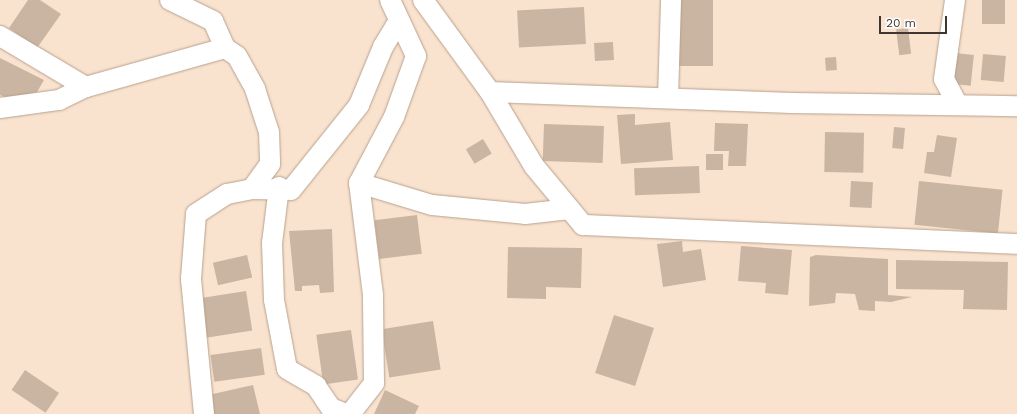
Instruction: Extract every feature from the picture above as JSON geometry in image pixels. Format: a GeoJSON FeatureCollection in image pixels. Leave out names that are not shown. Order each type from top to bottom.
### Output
{"type":"FeatureCollection","features":[{"type":"Feature","properties":{"kind":"street"},"geometry":{"type":"LineString","coordinates":[[170,0],[213,21],[225,48],[237,56],[255,89],[269,132],[270,164],[252,189]]}},
{"type":"Feature","properties":{"kind":"street"},"geometry":{"type":"LineString","coordinates":[[350,414],[374,383],[373,295],[359,183],[394,117],[416,56],[398,22],[390,0]]}},
{"type":"Feature","properties":{"kind":"street"},"geometry":{"type":"LineString","coordinates":[[423,0],[490,92],[534,166],[583,225],[1017,244]]}},
{"type":"Feature","properties":{"kind":"street"},"geometry":{"type":"LineString","coordinates":[[668,98],[672,0]]}},
{"type":"Feature","properties":{"kind":"street"},"geometry":{"type":"LineString","coordinates":[[955,0],[944,79],[957,103]]}},
{"type":"Feature","properties":{"kind":"street"},"geometry":{"type":"LineString","coordinates":[[204,414],[191,279],[196,214],[227,194],[252,189],[279,187],[291,190],[359,105],[383,47],[398,22]]}},
{"type":"Feature","properties":{"kind":"street"},"geometry":{"type":"LineString","coordinates":[[0,36],[86,87]]}},
{"type":"Feature","properties":{"kind":"street"},"geometry":{"type":"LineString","coordinates":[[0,108],[59,100],[86,87],[225,48]]}},
{"type":"Feature","properties":{"kind":"street"},"geometry":{"type":"LineString","coordinates":[[490,92],[792,103],[957,103],[1017,106]]}},
{"type":"Feature","properties":{"kind":"street"},"geometry":{"type":"LineString","coordinates":[[359,183],[432,205],[525,214],[570,209]]}},
{"type":"Feature","properties":{"kind":"street"},"geometry":{"type":"LineString","coordinates":[[279,187],[272,243],[274,300],[287,369],[316,386],[331,408],[346,414]]}},
{"type":"Feature","properties":{"kind":"building"},"geometry":{"type":"Polygon","coordinates":[[[28,0],[40,0],[61,14],[37,48],[9,28],[28,0]]]}},
{"type":"Feature","properties":{"kind":"building"},"geometry":{"type":"Polygon","coordinates":[[[673,0],[713,0],[713,66],[673,66],[673,0]]]}},
{"type":"Feature","properties":{"kind":"building"},"geometry":{"type":"Polygon","coordinates":[[[982,0],[1005,0],[1005,24],[982,24],[982,0]]]}},
{"type":"Feature","properties":{"kind":"building"},"geometry":{"type":"Polygon","coordinates":[[[584,7],[586,44],[519,47],[517,11],[584,7]]]}},
{"type":"Feature","properties":{"kind":"building"},"geometry":{"type":"Polygon","coordinates":[[[908,28],[911,54],[899,55],[896,29],[908,28]]]}},
{"type":"Feature","properties":{"kind":"building"},"geometry":{"type":"Polygon","coordinates":[[[613,42],[614,60],[595,61],[594,43],[613,42]]]}},
{"type":"Feature","properties":{"kind":"building"},"geometry":{"type":"Polygon","coordinates":[[[955,53],[974,55],[971,86],[952,84],[955,53]]]}},
{"type":"Feature","properties":{"kind":"building"},"geometry":{"type":"Polygon","coordinates":[[[983,54],[1006,56],[1004,82],[981,80],[983,54]]]}},
{"type":"Feature","properties":{"kind":"building"},"geometry":{"type":"Polygon","coordinates":[[[836,57],[837,70],[826,71],[825,58],[836,57]]]}},
{"type":"Feature","properties":{"kind":"building"},"geometry":{"type":"Polygon","coordinates":[[[0,58],[44,80],[37,92],[10,99],[0,95],[0,58]]]}},
{"type":"Feature","properties":{"kind":"building"},"geometry":{"type":"Polygon","coordinates":[[[635,114],[635,125],[670,122],[673,160],[621,164],[617,115],[635,114]]]}},
{"type":"Feature","properties":{"kind":"building"},"geometry":{"type":"Polygon","coordinates":[[[715,123],[748,124],[746,166],[728,166],[729,151],[714,151],[715,123]]]}},
{"type":"Feature","properties":{"kind":"building"},"geometry":{"type":"Polygon","coordinates":[[[544,124],[604,126],[603,163],[543,161],[544,124]]]}},
{"type":"Feature","properties":{"kind":"building"},"geometry":{"type":"Polygon","coordinates":[[[894,127],[905,128],[903,149],[892,148],[894,127]]]}},
{"type":"Feature","properties":{"kind":"building"},"geometry":{"type":"Polygon","coordinates":[[[825,132],[864,133],[863,173],[824,172],[825,132]]]}},
{"type":"Feature","properties":{"kind":"building"},"geometry":{"type":"Polygon","coordinates":[[[937,135],[957,138],[951,177],[924,173],[927,152],[934,152],[937,135]]]}},
{"type":"Feature","properties":{"kind":"building"},"geometry":{"type":"Polygon","coordinates":[[[483,139],[492,154],[475,164],[466,149],[483,139]]]}},
{"type":"Feature","properties":{"kind":"building"},"geometry":{"type":"Polygon","coordinates":[[[706,154],[723,154],[723,170],[706,170],[706,154]]]}},
{"type":"Feature","properties":{"kind":"building"},"geometry":{"type":"Polygon","coordinates":[[[699,166],[700,193],[635,195],[634,168],[699,166]]]}},
{"type":"Feature","properties":{"kind":"building"},"geometry":{"type":"Polygon","coordinates":[[[851,181],[873,182],[872,208],[850,207],[851,181]]]}},
{"type":"Feature","properties":{"kind":"building"},"geometry":{"type":"Polygon","coordinates":[[[919,181],[1003,190],[998,234],[914,225],[919,181]]]}},
{"type":"Feature","properties":{"kind":"building"},"geometry":{"type":"Polygon","coordinates":[[[417,215],[422,254],[379,259],[374,220],[417,215]]]}},
{"type":"Feature","properties":{"kind":"building"},"geometry":{"type":"Polygon","coordinates":[[[332,229],[334,292],[320,293],[319,285],[302,286],[302,291],[295,291],[289,231],[332,229]]]}},
{"type":"Feature","properties":{"kind":"building"},"geometry":{"type":"Polygon","coordinates":[[[682,241],[683,252],[701,249],[706,280],[663,287],[657,244],[682,241]]]}},
{"type":"Feature","properties":{"kind":"building"},"geometry":{"type":"Polygon","coordinates":[[[741,246],[792,250],[788,295],[765,293],[766,283],[738,281],[741,246]]]}},
{"type":"Feature","properties":{"kind":"building"},"geometry":{"type":"Polygon","coordinates":[[[508,247],[582,248],[581,288],[546,287],[546,299],[507,298],[508,247]]]}},
{"type":"Feature","properties":{"kind":"building"},"geometry":{"type":"Polygon","coordinates":[[[247,255],[252,277],[218,285],[213,263],[247,255]]]}},
{"type":"Feature","properties":{"kind":"building"},"geometry":{"type":"Polygon","coordinates":[[[816,255],[888,259],[888,295],[912,297],[891,302],[875,301],[875,311],[859,310],[855,294],[836,293],[835,303],[809,306],[810,257],[816,255]]]}},
{"type":"Feature","properties":{"kind":"building"},"geometry":{"type":"Polygon","coordinates":[[[896,260],[1008,262],[1007,310],[963,309],[964,290],[896,289],[896,260]]]}},
{"type":"Feature","properties":{"kind":"building"},"geometry":{"type":"Polygon","coordinates":[[[246,291],[252,331],[203,338],[197,299],[246,291]]]}},
{"type":"Feature","properties":{"kind":"building"},"geometry":{"type":"Polygon","coordinates":[[[614,315],[654,328],[635,386],[595,373],[614,315]]]}},
{"type":"Feature","properties":{"kind":"building"},"geometry":{"type":"Polygon","coordinates":[[[433,321],[441,369],[389,378],[382,329],[433,321]]]}},
{"type":"Feature","properties":{"kind":"building"},"geometry":{"type":"Polygon","coordinates":[[[351,330],[358,380],[323,384],[316,335],[351,330]]]}},
{"type":"Feature","properties":{"kind":"building"},"geometry":{"type":"Polygon","coordinates":[[[261,348],[265,375],[214,382],[210,355],[261,348]]]}},
{"type":"Feature","properties":{"kind":"building"},"geometry":{"type":"Polygon","coordinates":[[[25,370],[59,393],[46,413],[12,390],[25,370]]]}},
{"type":"Feature","properties":{"kind":"building"},"geometry":{"type":"Polygon","coordinates":[[[253,385],[260,414],[208,414],[204,396],[253,385]]]}},
{"type":"Feature","properties":{"kind":"building"},"geometry":{"type":"Polygon","coordinates":[[[385,390],[419,406],[415,414],[374,414],[385,390]]]}}]}
